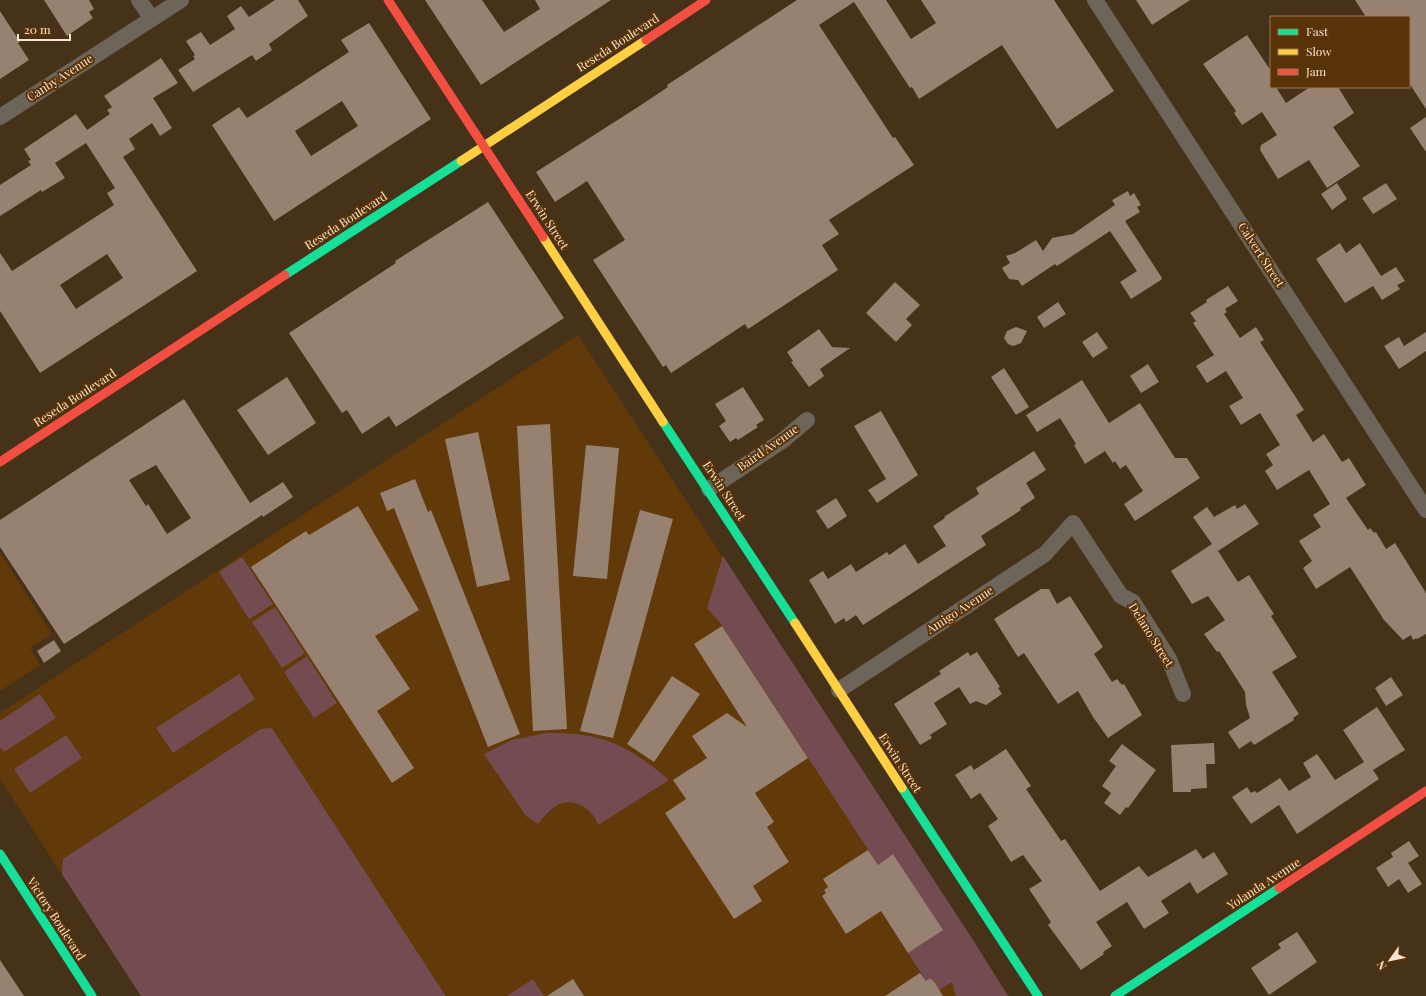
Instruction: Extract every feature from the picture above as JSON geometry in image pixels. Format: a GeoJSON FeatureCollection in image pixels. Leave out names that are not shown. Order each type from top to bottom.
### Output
{"type":"FeatureCollection","features":[{"type":"Feature","properties":{"kind":"street"},"geometry":{"type":"LineString","coordinates":[[139,0],[152,19]]}},
{"type":"Feature","properties":{"kind":"street","name":"Canby Avenue"},"geometry":{"type":"LineString","coordinates":[[0,117],[181,0]]}},
{"type":"Feature","properties":{"kind":"street","name":"Erwin Street"},"geometry":{"type":"LineString","coordinates":[[388,0],[709,489],[1038,996]]}},
{"type":"Feature","properties":{"kind":"street","name":"Reseda Boulevard"},"geometry":{"type":"LineString","coordinates":[[0,462],[706,0]]}},
{"type":"Feature","properties":{"kind":"street","name":"Calvert Street"},"geometry":{"type":"LineString","coordinates":[[1095,0],[1426,510]]}},
{"type":"Feature","properties":{"kind":"street","name":"Baird Avenue"},"geometry":{"type":"LineString","coordinates":[[709,489],[782,441],[807,420]]}},
{"type":"Feature","properties":{"kind":"street","name":"Amigo Avenue"},"geometry":{"type":"LineString","coordinates":[[839,690],[1045,554],[1073,523]]}},
{"type":"Feature","properties":{"kind":"street","name":"Delano Street"},"geometry":{"type":"LineString","coordinates":[[1073,523],[1121,596],[1133,602],[1169,659],[1183,694]]}},
{"type":"Feature","properties":{"kind":"street","name":"Yolanda Avenue"},"geometry":{"type":"LineString","coordinates":[[1115,996],[1426,791]]}},
{"type":"Feature","properties":{"kind":"street","name":"Victory Boulevard"},"geometry":{"type":"LineString","coordinates":[[0,854],[92,996]]}},
{"type":"Feature","properties":{"kind":"shaded area"},"geometry":{"type":"Polygon","coordinates":[[[578,335],[1009,996],[141,996],[0,779],[0,713],[578,335]]]}},
{"type":"Feature","properties":{"kind":"shaded area"},"geometry":{"type":"Polygon","coordinates":[[[0,553],[52,634],[30,648],[40,665],[0,691],[0,553]]]}},
{"type":"Feature","properties":{"kind":"shaded area"},"geometry":{"type":"Polygon","coordinates":[[[723,556],[1008,996],[956,996],[952,982],[939,990],[930,978],[926,981],[908,953],[942,930],[893,854],[878,865],[721,624],[707,608],[723,556]]]}},
{"type":"Feature","properties":{"kind":"shaded area"},"geometry":{"type":"Polygon","coordinates":[[[242,557],[273,604],[249,619],[219,572],[242,557]]]}},
{"type":"Feature","properties":{"kind":"shaded area"},"geometry":{"type":"Polygon","coordinates":[[[275,607],[305,653],[282,668],[252,622],[275,607]]]}},
{"type":"Feature","properties":{"kind":"shaded area"},"geometry":{"type":"Polygon","coordinates":[[[307,656],[337,703],[314,718],[284,672],[307,656]]]}},
{"type":"Feature","properties":{"kind":"shaded area"},"geometry":{"type":"Polygon","coordinates":[[[239,674],[255,699],[173,753],[156,728],[239,674]]]}},
{"type":"Feature","properties":{"kind":"shaded area"},"geometry":{"type":"Polygon","coordinates":[[[40,694],[56,718],[4,752],[0,747],[0,721],[40,694]]]}},
{"type":"Feature","properties":{"kind":"shaded area"},"geometry":{"type":"Polygon","coordinates":[[[272,728],[445,996],[141,996],[62,874],[63,859],[261,729],[272,728]]]}},
{"type":"Feature","properties":{"kind":"shaded area"},"geometry":{"type":"Polygon","coordinates":[[[547,733],[583,735],[599,738],[613,743],[627,749],[669,780],[598,825],[592,813],[587,809],[581,805],[569,802],[562,803],[553,808],[538,824],[526,816],[484,754],[512,740],[547,733]]]}},
{"type":"Feature","properties":{"kind":"shaded area"},"geometry":{"type":"Polygon","coordinates":[[[66,735],[82,758],[30,793],[14,769],[66,735]]]}},
{"type":"Feature","properties":{"kind":"shaded area"},"geometry":{"type":"Polygon","coordinates":[[[533,979],[544,996],[507,996],[533,979]]]}},
{"type":"Feature","properties":{"kind":"building"},"geometry":{"type":"Polygon","coordinates":[[[44,0],[89,0],[94,9],[89,12],[93,18],[67,36],[44,0]]]}},
{"type":"Feature","properties":{"kind":"building"},"geometry":{"type":"Polygon","coordinates":[[[275,0],[298,0],[308,16],[269,44],[272,50],[256,61],[252,55],[193,92],[178,70],[195,59],[193,56],[195,55],[186,41],[201,32],[210,45],[235,29],[227,16],[241,6],[249,17],[275,0]]]}},
{"type":"Feature","properties":{"kind":"building"},"geometry":{"type":"Polygon","coordinates":[[[425,0],[482,0],[504,32],[540,9],[535,0],[611,0],[481,85],[425,0]]]}},
{"type":"Feature","properties":{"kind":"building"},"geometry":{"type":"Polygon","coordinates":[[[797,0],[886,0],[911,39],[936,23],[921,0],[1054,0],[1114,91],[1057,129],[1002,45],[919,99],[912,87],[910,88],[854,2],[819,25],[893,138],[895,137],[914,165],[829,220],[839,234],[822,245],[838,270],[748,329],[745,324],[671,373],[666,365],[663,367],[593,260],[625,240],[587,181],[555,202],[536,172],[638,107],[668,87],[667,85],[797,0]]]}},
{"type":"Feature","properties":{"kind":"building"},"geometry":{"type":"Polygon","coordinates":[[[1136,0],[1190,0],[1152,25],[1136,0]]]}},
{"type":"Feature","properties":{"kind":"building"},"geometry":{"type":"Polygon","coordinates":[[[1355,0],[1426,0],[1426,109],[1410,85],[1410,16],[1365,16],[1355,0]]]}},
{"type":"Feature","properties":{"kind":"building"},"geometry":{"type":"Polygon","coordinates":[[[0,11],[20,42],[18,43],[29,60],[0,79],[0,11]]]}},
{"type":"Feature","properties":{"kind":"building"},"geometry":{"type":"Polygon","coordinates":[[[369,23],[431,119],[274,221],[212,125],[239,107],[247,118],[349,52],[341,40],[369,23]],[[342,101],[295,131],[311,156],[358,126],[342,101]]]}},
{"type":"Feature","properties":{"kind":"building"},"geometry":{"type":"Polygon","coordinates":[[[1247,35],[1270,70],[1270,88],[1277,88],[1286,103],[1308,88],[1339,88],[1354,113],[1333,127],[1360,166],[1327,188],[1309,160],[1278,179],[1260,150],[1261,145],[1277,135],[1262,112],[1242,125],[1234,113],[1236,111],[1203,64],[1247,35]]]}},
{"type":"Feature","properties":{"kind":"building"},"geometry":{"type":"Polygon","coordinates":[[[161,58],[178,83],[153,98],[172,128],[160,136],[152,123],[129,139],[135,149],[123,157],[197,271],[40,373],[0,311],[0,253],[12,271],[114,205],[107,193],[115,188],[86,143],[55,163],[65,178],[42,192],[41,190],[0,216],[0,185],[31,165],[28,161],[31,160],[24,149],[76,114],[87,130],[110,114],[107,110],[112,107],[104,96],[161,58]],[[107,254],[60,285],[76,309],[123,278],[107,254]]]}},
{"type":"Feature","properties":{"kind":"building"},"geometry":{"type":"Polygon","coordinates":[[[1426,117],[1426,152],[1410,128],[1426,117]]]}},
{"type":"Feature","properties":{"kind":"building"},"geometry":{"type":"Polygon","coordinates":[[[1337,183],[1347,199],[1332,210],[1321,194],[1337,183]]]}},
{"type":"Feature","properties":{"kind":"building"},"geometry":{"type":"Polygon","coordinates":[[[1386,183],[1397,199],[1373,214],[1362,198],[1386,183]]]}},
{"type":"Feature","properties":{"kind":"building"},"geometry":{"type":"Polygon","coordinates":[[[1128,191],[1130,196],[1134,193],[1141,205],[1137,207],[1140,212],[1125,221],[1162,278],[1161,280],[1131,299],[1120,282],[1137,271],[1110,231],[1057,266],[1055,264],[1022,286],[1018,280],[1009,279],[1002,268],[1010,263],[1006,256],[1015,253],[1036,240],[1043,251],[1052,238],[1073,234],[1115,205],[1112,200],[1128,191]]]}},
{"type":"Feature","properties":{"kind":"building"},"geometry":{"type":"Polygon","coordinates":[[[488,202],[564,318],[396,427],[389,416],[362,434],[347,410],[342,413],[289,333],[396,263],[395,261],[488,202]]]}},
{"type":"Feature","properties":{"kind":"building"},"geometry":{"type":"Polygon","coordinates":[[[1340,243],[1346,253],[1360,243],[1381,276],[1396,267],[1405,281],[1397,285],[1400,289],[1382,300],[1373,286],[1345,303],[1316,259],[1340,243]]]}},
{"type":"Feature","properties":{"kind":"building"},"geometry":{"type":"Polygon","coordinates":[[[895,282],[920,305],[906,319],[912,325],[896,342],[866,313],[895,282]]]}},
{"type":"Feature","properties":{"kind":"building"},"geometry":{"type":"Polygon","coordinates":[[[1228,286],[1238,301],[1225,309],[1227,312],[1224,314],[1240,338],[1256,327],[1264,340],[1260,342],[1304,410],[1296,415],[1313,442],[1324,434],[1342,462],[1349,458],[1366,485],[1346,498],[1368,530],[1370,528],[1374,533],[1376,532],[1386,549],[1395,543],[1426,593],[1426,634],[1417,639],[1416,638],[1413,640],[1411,635],[1403,640],[1384,620],[1350,567],[1316,589],[1303,568],[1312,561],[1299,541],[1321,527],[1313,515],[1330,504],[1309,470],[1277,490],[1265,471],[1273,465],[1266,454],[1280,445],[1260,413],[1241,425],[1229,406],[1243,398],[1226,371],[1207,383],[1196,366],[1214,355],[1193,323],[1196,321],[1190,313],[1207,302],[1206,300],[1228,286]]]}},
{"type":"Feature","properties":{"kind":"building"},"geometry":{"type":"Polygon","coordinates":[[[1058,302],[1066,314],[1044,328],[1037,317],[1058,302]]]}},
{"type":"Feature","properties":{"kind":"building"},"geometry":{"type":"Polygon","coordinates":[[[1016,327],[1027,331],[1021,343],[1013,346],[1008,344],[1004,338],[1007,331],[1016,327]]]}},
{"type":"Feature","properties":{"kind":"building"},"geometry":{"type":"Polygon","coordinates":[[[819,329],[832,347],[850,348],[820,369],[824,376],[809,387],[791,362],[793,361],[787,352],[819,329]]]}},
{"type":"Feature","properties":{"kind":"building"},"geometry":{"type":"Polygon","coordinates":[[[1097,332],[1108,348],[1093,358],[1082,342],[1097,332]]]}},
{"type":"Feature","properties":{"kind":"building"},"geometry":{"type":"Polygon","coordinates":[[[1426,332],[1426,351],[1399,369],[1384,346],[1399,337],[1404,346],[1426,332]]]}},
{"type":"Feature","properties":{"kind":"building"},"geometry":{"type":"Polygon","coordinates":[[[1148,364],[1159,382],[1141,393],[1130,376],[1148,364]]]}},
{"type":"Feature","properties":{"kind":"building"},"geometry":{"type":"Polygon","coordinates":[[[1004,368],[1029,407],[1016,415],[991,377],[1004,368]]]}},
{"type":"Feature","properties":{"kind":"building"},"geometry":{"type":"Polygon","coordinates":[[[287,377],[316,423],[268,455],[237,410],[287,377]]]}},
{"type":"Feature","properties":{"kind":"building"},"geometry":{"type":"Polygon","coordinates":[[[1082,380],[1109,423],[1140,403],[1175,458],[1187,458],[1200,478],[1135,521],[1124,504],[1143,491],[1126,465],[1120,469],[1115,461],[1113,463],[1105,451],[1085,464],[1074,445],[1076,444],[1060,418],[1037,432],[1026,415],[1082,380]]]}},
{"type":"Feature","properties":{"kind":"building"},"geometry":{"type":"Polygon","coordinates":[[[743,387],[764,420],[756,425],[758,427],[738,440],[736,438],[730,442],[719,426],[726,421],[715,404],[743,387]]]}},
{"type":"Feature","properties":{"kind":"building"},"geometry":{"type":"Polygon","coordinates":[[[184,399],[250,503],[283,482],[293,497],[263,517],[262,515],[64,644],[0,547],[0,520],[184,399]],[[156,465],[129,480],[146,506],[148,504],[167,534],[191,518],[156,465]]]}},
{"type":"Feature","properties":{"kind":"building"},"geometry":{"type":"Polygon","coordinates":[[[881,411],[918,475],[877,503],[868,490],[886,479],[854,426],[881,411]]]}},
{"type":"Feature","properties":{"kind":"building"},"geometry":{"type":"Polygon","coordinates":[[[550,424],[567,729],[533,731],[517,426],[550,424]]]}},
{"type":"Feature","properties":{"kind":"building"},"geometry":{"type":"Polygon","coordinates":[[[478,432],[510,580],[477,587],[445,439],[478,432]]]}},
{"type":"Feature","properties":{"kind":"building"},"geometry":{"type":"Polygon","coordinates":[[[586,445],[619,448],[607,579],[573,576],[586,445]]]}},
{"type":"Feature","properties":{"kind":"building"},"geometry":{"type":"Polygon","coordinates":[[[1034,451],[1046,470],[1026,483],[1035,498],[1020,508],[1021,510],[981,536],[986,545],[863,625],[856,615],[846,622],[844,618],[835,624],[809,580],[823,571],[828,579],[851,564],[856,572],[887,552],[889,555],[905,544],[918,564],[946,546],[933,526],[979,494],[976,488],[1034,451]]]}},
{"type":"Feature","properties":{"kind":"building"},"geometry":{"type":"Polygon","coordinates":[[[415,479],[428,512],[431,510],[520,734],[488,747],[394,508],[387,511],[380,493],[415,479]]]}},
{"type":"Feature","properties":{"kind":"building"},"geometry":{"type":"Polygon","coordinates":[[[836,498],[847,516],[828,529],[816,511],[836,498]]]}},
{"type":"Feature","properties":{"kind":"building"},"geometry":{"type":"Polygon","coordinates":[[[1245,504],[1259,524],[1218,551],[1238,582],[1249,575],[1274,614],[1271,616],[1297,657],[1272,672],[1299,714],[1293,718],[1294,720],[1254,745],[1251,741],[1239,749],[1228,732],[1250,718],[1246,705],[1245,692],[1219,651],[1217,652],[1204,634],[1225,620],[1208,596],[1192,604],[1171,571],[1212,544],[1193,517],[1207,507],[1214,517],[1235,505],[1237,509],[1245,504]]]}},
{"type":"Feature","properties":{"kind":"building"},"geometry":{"type":"Polygon","coordinates":[[[358,506],[419,610],[375,636],[410,689],[377,711],[414,768],[392,783],[251,567],[306,531],[309,535],[358,506]]]}},
{"type":"Feature","properties":{"kind":"building"},"geometry":{"type":"Polygon","coordinates":[[[640,510],[673,519],[613,738],[580,731],[640,510]]]}},
{"type":"Feature","properties":{"kind":"building"},"geometry":{"type":"Polygon","coordinates":[[[1041,589],[1049,589],[1057,604],[1070,596],[1103,647],[1094,654],[1112,682],[1117,679],[1122,685],[1124,684],[1142,715],[1108,738],[1093,717],[1078,691],[1058,704],[1024,653],[1018,657],[994,619],[1041,589]]]}},
{"type":"Feature","properties":{"kind":"building"},"geometry":{"type":"Polygon","coordinates":[[[722,626],[808,758],[755,793],[774,822],[767,827],[789,862],[753,886],[762,901],[734,919],[665,813],[686,799],[673,780],[707,758],[692,736],[727,713],[747,727],[694,644],[722,626]]]}},
{"type":"Feature","properties":{"kind":"building"},"geometry":{"type":"Polygon","coordinates":[[[54,640],[61,651],[44,663],[37,651],[54,640]]]}},
{"type":"Feature","properties":{"kind":"building"},"geometry":{"type":"Polygon","coordinates":[[[968,652],[970,656],[977,652],[1000,687],[998,688],[1002,694],[986,705],[976,701],[970,704],[959,687],[934,703],[947,724],[930,735],[932,738],[920,745],[894,704],[941,674],[939,671],[968,652]]]}},
{"type":"Feature","properties":{"kind":"building"},"geometry":{"type":"Polygon","coordinates":[[[672,676],[700,694],[654,762],[627,744],[672,676]]]}},
{"type":"Feature","properties":{"kind":"building"},"geometry":{"type":"Polygon","coordinates":[[[1391,677],[1403,695],[1386,706],[1375,688],[1391,677]]]}},
{"type":"Feature","properties":{"kind":"building"},"geometry":{"type":"Polygon","coordinates":[[[1377,707],[1405,750],[1373,770],[1379,779],[1297,834],[1279,805],[1251,824],[1232,797],[1247,787],[1251,793],[1255,791],[1257,793],[1280,778],[1289,791],[1311,777],[1303,763],[1317,754],[1335,780],[1364,762],[1343,730],[1377,707]]]}},
{"type":"Feature","properties":{"kind":"building"},"geometry":{"type":"Polygon","coordinates":[[[1214,743],[1215,764],[1206,764],[1207,788],[1191,789],[1191,792],[1173,792],[1171,745],[1214,743]]]}},
{"type":"Feature","properties":{"kind":"building"},"geometry":{"type":"Polygon","coordinates":[[[1122,744],[1156,770],[1128,808],[1126,807],[1120,815],[1104,803],[1111,793],[1102,786],[1116,766],[1109,761],[1122,744]]]}},
{"type":"Feature","properties":{"kind":"building"},"geometry":{"type":"Polygon","coordinates":[[[1006,749],[1031,786],[1026,789],[1061,841],[1065,839],[1100,891],[1139,866],[1148,877],[1196,849],[1203,859],[1214,852],[1228,874],[1197,894],[1190,882],[1161,901],[1169,913],[1144,929],[1127,902],[1096,922],[1112,946],[1103,952],[1104,954],[1081,970],[1048,925],[1051,922],[1029,889],[1042,881],[1023,855],[1011,862],[988,826],[998,819],[980,793],[971,799],[955,775],[971,765],[974,770],[1006,749]]]}},
{"type":"Feature","properties":{"kind":"building"},"geometry":{"type":"Polygon","coordinates":[[[1409,841],[1419,856],[1408,863],[1422,884],[1408,893],[1399,879],[1388,887],[1376,868],[1393,857],[1391,853],[1409,841]]]}},
{"type":"Feature","properties":{"kind":"building"},"geometry":{"type":"Polygon","coordinates":[[[868,850],[878,865],[893,854],[943,930],[908,953],[881,911],[846,934],[822,896],[826,893],[824,890],[828,887],[823,879],[868,850]]]}},
{"type":"Feature","properties":{"kind":"building"},"geometry":{"type":"Polygon","coordinates":[[[1297,932],[1317,962],[1269,995],[1251,968],[1281,948],[1278,944],[1297,932]]]}},
{"type":"Feature","properties":{"kind":"building"},"geometry":{"type":"Polygon","coordinates":[[[0,960],[24,996],[0,996],[0,960]]]}},
{"type":"Feature","properties":{"kind":"building"},"geometry":{"type":"Polygon","coordinates":[[[920,973],[926,981],[930,978],[935,983],[943,996],[885,996],[920,973]]]}},
{"type":"Feature","properties":{"kind":"building"},"geometry":{"type":"Polygon","coordinates":[[[573,979],[584,996],[547,996],[573,979]]]}},
{"type":"Feature","properties":{"kind":"traffic: fast"},"geometry":{"type":"LineString","coordinates":[[285,275],[461,161]]}},
{"type":"Feature","properties":{"kind":"traffic: fast"},"geometry":{"type":"LineString","coordinates":[[663,422],[795,623]]}},
{"type":"Feature","properties":{"kind":"traffic: fast"},"geometry":{"type":"LineString","coordinates":[[902,788],[1038,996]]}},
{"type":"Feature","properties":{"kind":"traffic: fast"},"geometry":{"type":"LineString","coordinates":[[0,854],[92,996]]}},
{"type":"Feature","properties":{"kind":"traffic: fast"},"geometry":{"type":"LineString","coordinates":[[1115,996],[1279,888]]}},
{"type":"Feature","properties":{"kind":"traffic: slow"},"geometry":{"type":"LineString","coordinates":[[461,161],[646,40]]}},
{"type":"Feature","properties":{"kind":"traffic: slow"},"geometry":{"type":"LineString","coordinates":[[543,237],[663,422]]}},
{"type":"Feature","properties":{"kind":"traffic: slow"},"geometry":{"type":"LineString","coordinates":[[795,623],[902,788]]}},
{"type":"Feature","properties":{"kind":"traffic: jam"},"geometry":{"type":"LineString","coordinates":[[388,0],[543,237]]}},
{"type":"Feature","properties":{"kind":"traffic: jam"},"geometry":{"type":"LineString","coordinates":[[646,40],[706,0]]}},
{"type":"Feature","properties":{"kind":"traffic: jam"},"geometry":{"type":"LineString","coordinates":[[0,462],[285,275]]}},
{"type":"Feature","properties":{"kind":"traffic: jam"},"geometry":{"type":"LineString","coordinates":[[1279,888],[1426,791]]}}]}
